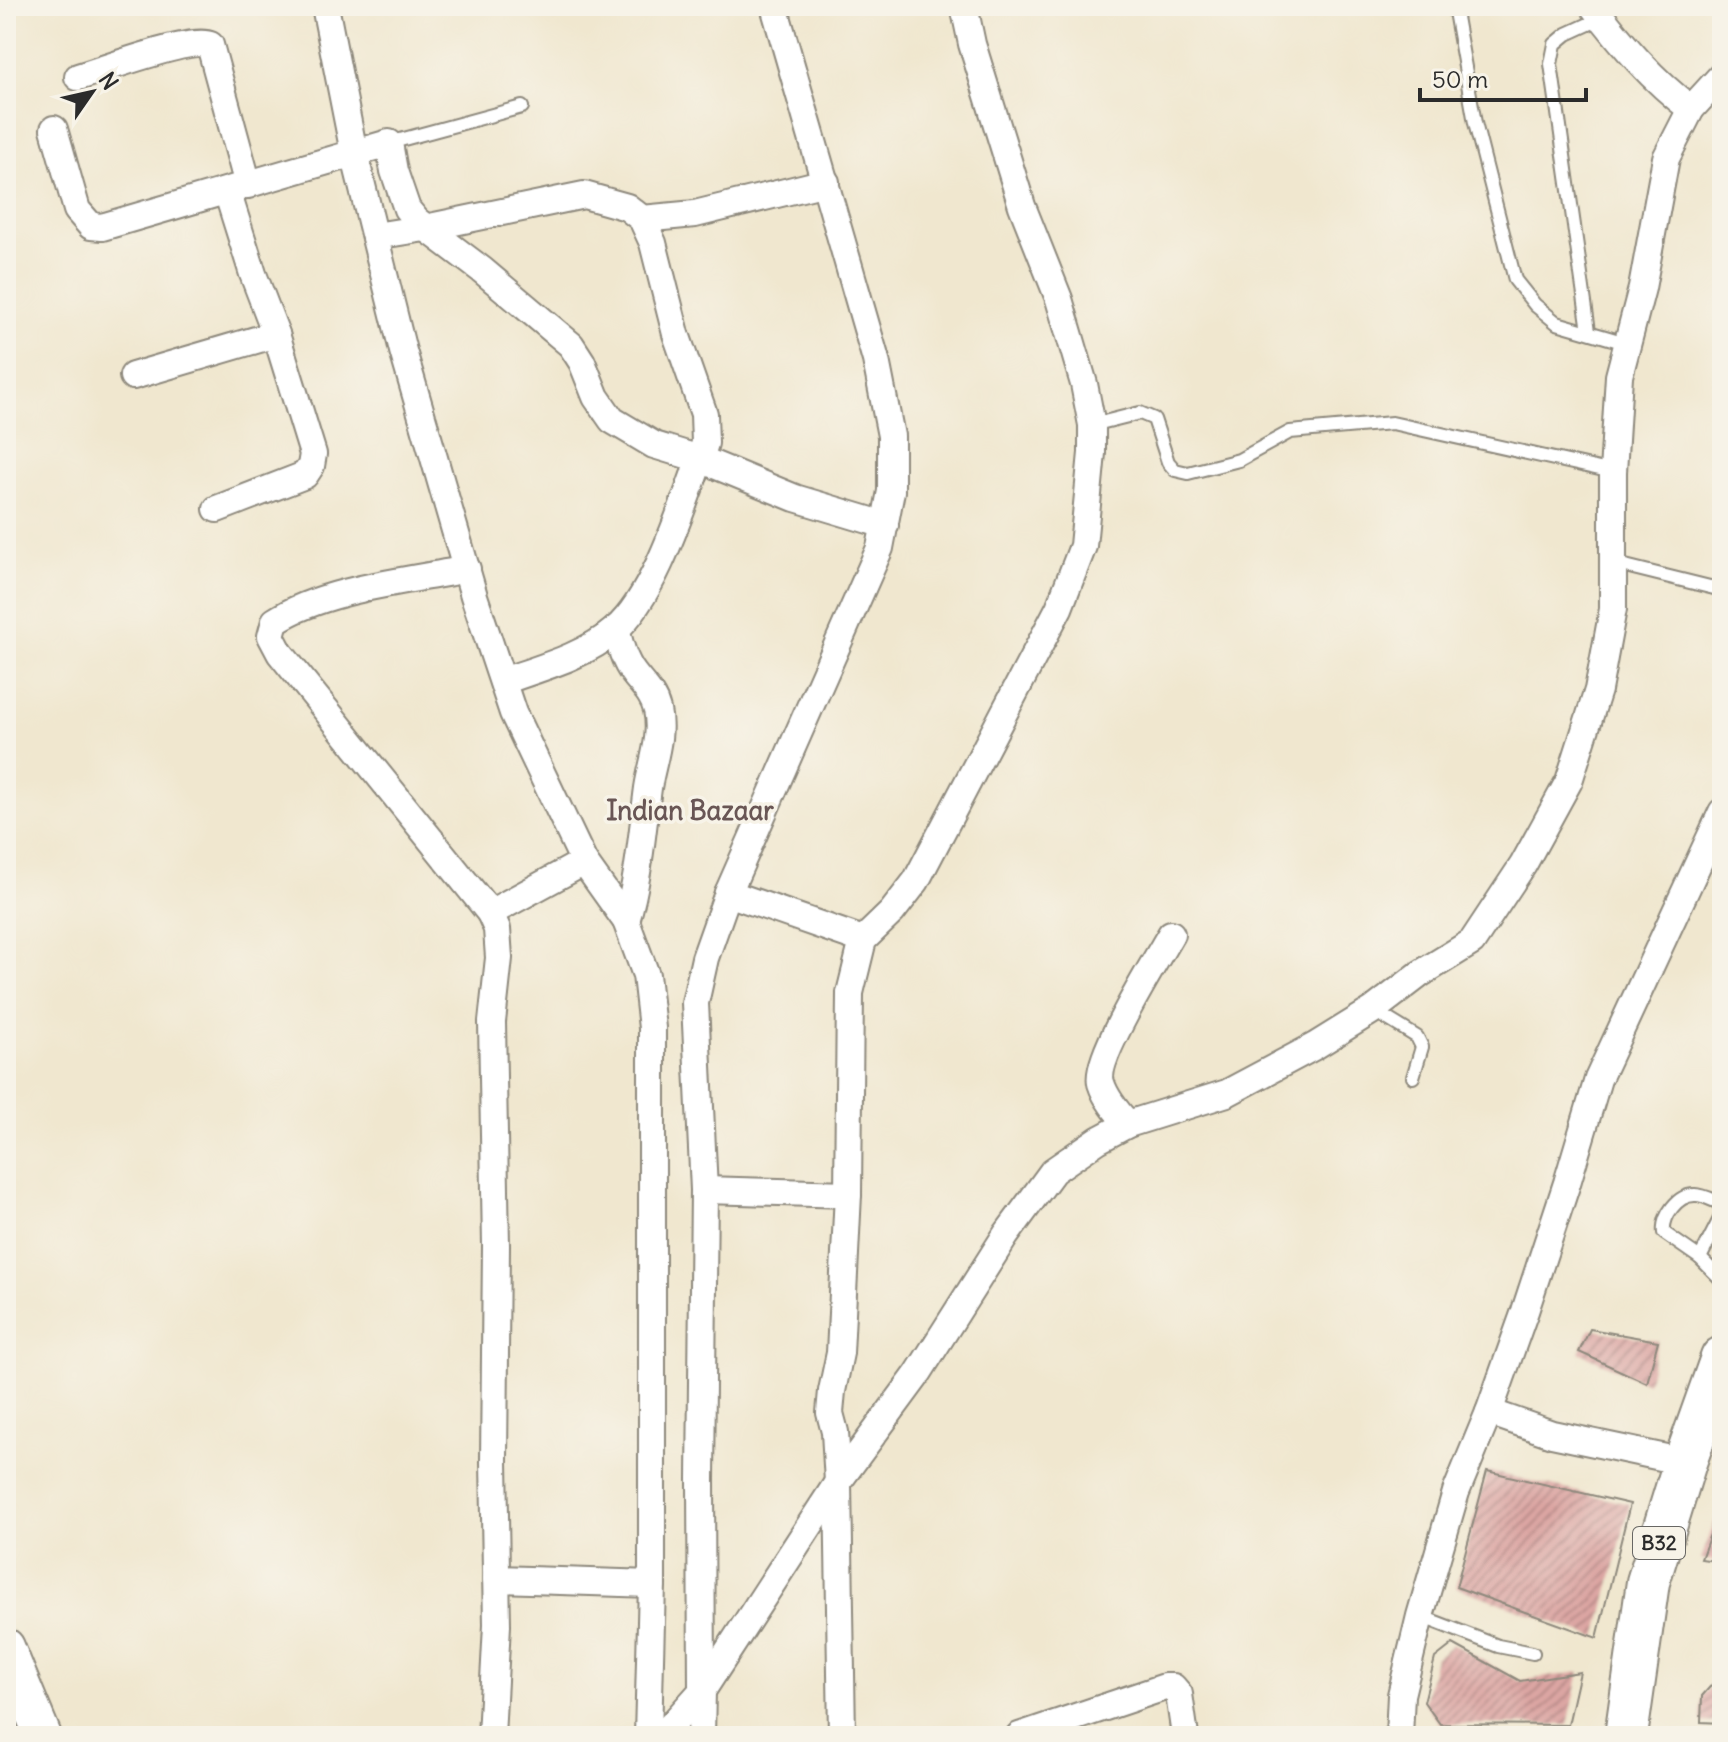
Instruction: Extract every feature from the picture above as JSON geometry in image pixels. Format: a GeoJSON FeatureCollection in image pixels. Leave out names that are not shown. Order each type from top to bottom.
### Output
{"type":"FeatureCollection","features":[{"type":"Feature","properties":{"kind":"highway","name":"B32"},"geometry":{"type":"LineString","coordinates":[[1626,1736],[1648,1582],[1685,1462],[1722,1358]]}},
{"type":"Feature","properties":{"kind":"main road"},"geometry":{"type":"LineString","coordinates":[[6,1647],[43,1736]]}},
{"type":"Feature","properties":{"kind":"street"},"geometry":{"type":"LineString","coordinates":[[325,6],[354,153],[403,351],[513,713],[584,862],[626,921],[646,975],[652,1028],[652,1584],[648,1736]]}},
{"type":"Feature","properties":{"kind":"street"},"geometry":{"type":"LineString","coordinates":[[701,1736],[704,1190],[695,1003],[705,958],[728,893],[880,548],[891,491],[891,436],[876,360],[774,6]]}},
{"type":"Feature","properties":{"kind":"street"},"geometry":{"type":"LineString","coordinates":[[842,1736],[838,1482],[835,1432],[830,1413],[840,1353],[848,1194],[850,993],[863,940],[892,912],[916,881],[1059,608],[1083,546],[1092,425],[1084,384],[1059,299],[1022,206],[972,44],[964,6]]}},
{"type":"Feature","properties":{"kind":"street"},"geometry":{"type":"LineString","coordinates":[[1598,12],[1622,44],[1658,82],[1691,109]]}},
{"type":"Feature","properties":{"kind":"street"},"geometry":{"type":"LineString","coordinates":[[78,77],[171,48],[196,42],[210,45],[253,274],[276,334],[313,454],[311,466],[305,475],[217,509]]}},
{"type":"Feature","properties":{"kind":"street"},"geometry":{"type":"LineString","coordinates":[[662,1736],[702,1691],[838,1482],[917,1375],[1006,1235],[1053,1171],[1128,1124],[1227,1093],[1315,1046],[1373,1010],[1420,974],[1472,942],[1523,865],[1569,781],[1598,690],[1613,609],[1613,472],[1619,376],[1642,288],[1666,158],[1691,109],[1719,84]]}},
{"type":"Feature","properties":{"kind":"street"},"geometry":{"type":"LineString","coordinates":[[54,129],[77,210],[91,226],[102,227],[389,143],[394,171],[407,209],[425,228],[482,270],[571,345],[582,362],[596,397],[612,420],[654,445],[700,459],[795,498],[885,525]]}},
{"type":"Feature","properties":{"kind":"street"},"geometry":{"type":"LineString","coordinates":[[642,219],[673,219],[826,182]]}},
{"type":"Feature","properties":{"kind":"street"},"geometry":{"type":"LineString","coordinates":[[375,236],[584,195],[627,207],[642,219],[653,243],[676,334],[704,414],[705,443],[700,459],[663,559],[636,604],[616,629],[554,663],[503,681]]}},
{"type":"Feature","properties":{"kind":"street"},"geometry":{"type":"LineString","coordinates":[[133,376],[276,334]]}},
{"type":"Feature","properties":{"kind":"street"},"geometry":{"type":"LineString","coordinates":[[467,569],[331,597],[294,609],[275,621],[271,636],[280,653],[490,913],[497,929],[499,958],[492,1022],[497,1625],[491,1736]]}},
{"type":"Feature","properties":{"kind":"street"},"geometry":{"type":"LineString","coordinates":[[616,629],[628,663],[649,690],[657,711],[659,737],[649,784],[636,889],[626,921]]}},
{"type":"Feature","properties":{"kind":"street"},"geometry":{"type":"LineString","coordinates":[[1399,1736],[1401,1695],[1456,1492],[1489,1412],[1567,1183],[1598,1079],[1722,812]]}},
{"type":"Feature","properties":{"kind":"street"},"geometry":{"type":"LineString","coordinates":[[490,913],[584,862]]}},
{"type":"Feature","properties":{"kind":"street"},"geometry":{"type":"LineString","coordinates":[[728,893],[863,940]]}},
{"type":"Feature","properties":{"kind":"street"},"geometry":{"type":"LineString","coordinates":[[1128,1124],[1109,1102],[1100,1082],[1100,1069],[1121,1023],[1171,934]]}},
{"type":"Feature","properties":{"kind":"street"},"geometry":{"type":"LineString","coordinates":[[650,1006],[695,1003]]}},
{"type":"Feature","properties":{"kind":"street"},"geometry":{"type":"LineString","coordinates":[[704,1190],[848,1194]]}},
{"type":"Feature","properties":{"kind":"street"},"geometry":{"type":"LineString","coordinates":[[1489,1412],[1552,1434],[1685,1462]]}},
{"type":"Feature","properties":{"kind":"street"},"geometry":{"type":"LineString","coordinates":[[496,1579],[652,1584]]}},
{"type":"Feature","properties":{"kind":"street"},"geometry":{"type":"LineString","coordinates":[[1019,1736],[1165,1687],[1173,1687],[1179,1694],[1185,1736]]}},
{"type":"Feature","properties":{"kind":"lane"},"geometry":{"type":"LineString","coordinates":[[1454,6],[1475,123],[1515,280],[1535,305],[1557,323],[1626,343]]}},
{"type":"Feature","properties":{"kind":"lane"},"geometry":{"type":"LineString","coordinates":[[1589,331],[1551,64],[1555,44],[1598,12]]}},
{"type":"Feature","properties":{"kind":"lane"},"geometry":{"type":"LineString","coordinates":[[389,143],[522,107]]}},
{"type":"Feature","properties":{"kind":"lane"},"geometry":{"type":"LineString","coordinates":[[1092,425],[1140,413],[1154,419],[1168,462],[1175,470],[1188,473],[1239,460],[1290,432],[1392,423],[1613,472]]}},
{"type":"Feature","properties":{"kind":"lane"},"geometry":{"type":"LineString","coordinates":[[1613,563],[1722,590]]}},
{"type":"Feature","properties":{"kind":"lane"},"geometry":{"type":"LineString","coordinates":[[1373,1010],[1417,1037],[1422,1047],[1413,1077]]}},
{"type":"Feature","properties":{"kind":"lane"},"geometry":{"type":"LineString","coordinates":[[1722,1204],[1696,1195],[1676,1203],[1667,1213],[1664,1233],[1700,1258],[1722,1280]]}},
{"type":"Feature","properties":{"kind":"lane"},"geometry":{"type":"LineString","coordinates":[[1700,1258],[1722,1215]]}},
{"type":"Feature","properties":{"kind":"lane"},"geometry":{"type":"LineString","coordinates":[[1420,1616],[1498,1646],[1533,1653]]}},
{"type":"Feature","properties":{"kind":"building"},"geometry":{"type":"Polygon","coordinates":[[[1590,1329],[1658,1341],[1647,1383],[1579,1352],[1590,1329]]]}},
{"type":"Feature","properties":{"kind":"building"},"geometry":{"type":"Polygon","coordinates":[[[1487,1471],[1630,1504],[1597,1638],[1456,1587],[1487,1471]]]}},
{"type":"Feature","properties":{"kind":"building"},"geometry":{"type":"Polygon","coordinates":[[[1720,1507],[1722,1562],[1701,1559],[1720,1507]]]}},
{"type":"Feature","properties":{"kind":"building"},"geometry":{"type":"Polygon","coordinates":[[[1453,1644],[1520,1681],[1580,1672],[1568,1725],[1440,1724],[1424,1702],[1435,1658],[1453,1644]]]}},
{"type":"Feature","properties":{"kind":"building"},"geometry":{"type":"Polygon","coordinates":[[[1722,1673],[1722,1723],[1701,1722],[1702,1696],[1722,1673]]]}},
{"type":"Feature","properties":{"kind":"district","name":"Indian Bazaar"},"geometry":{"type":"Point","coordinates":[690,811]}}]}
